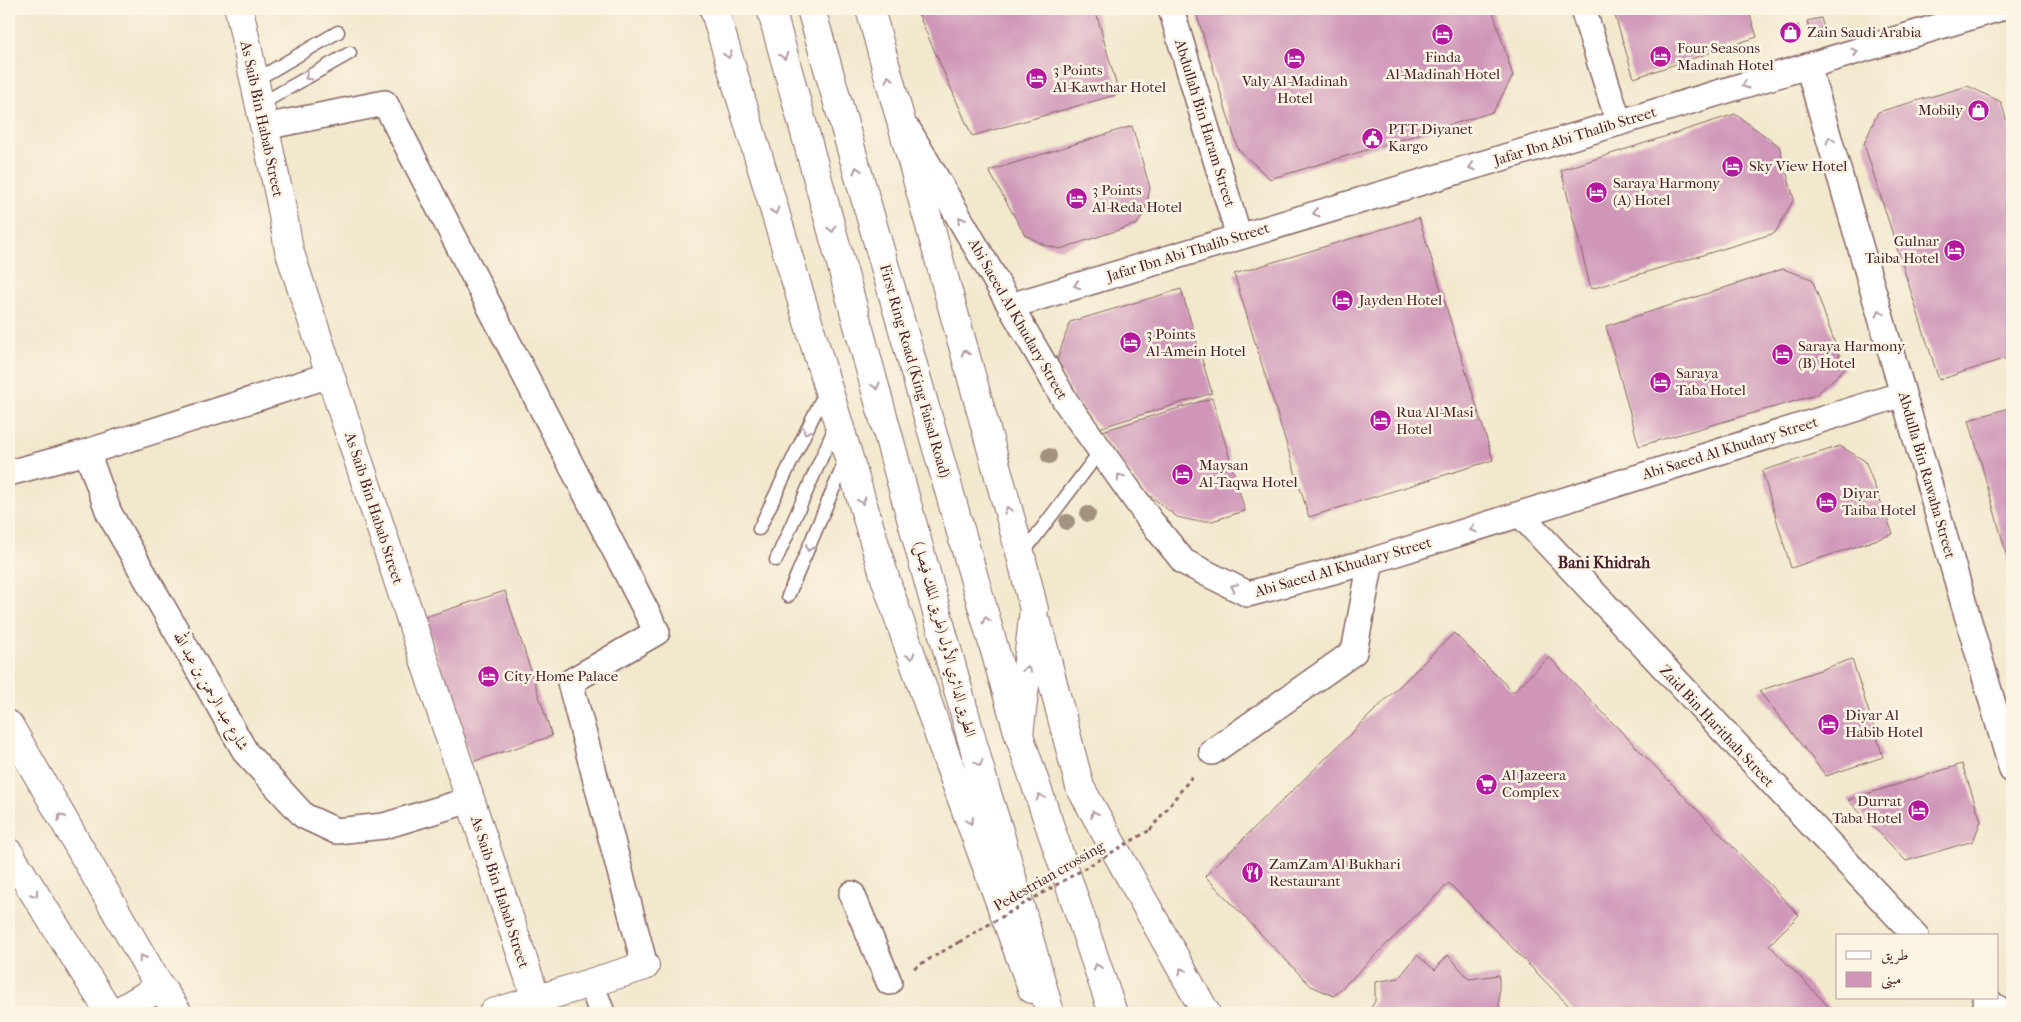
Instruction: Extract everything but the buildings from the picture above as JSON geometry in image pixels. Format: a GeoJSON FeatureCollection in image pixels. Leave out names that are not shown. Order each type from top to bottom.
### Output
{"type":"FeatureCollection","features":[{"type":"Feature","properties":{"kind":"main road","name":"As Saib Bin Habab Street"},"geometry":{"type":"LineString","coordinates":[[238,9],[289,250],[536,1000]]}},
{"type":"Feature","properties":{"kind":"main road"},"geometry":{"type":"LineString","coordinates":[[714,9],[885,578],[946,759],[1037,1002],[1043,1013]]}},
{"type":"Feature","properties":{"kind":"main road","name":"الطريق الدائري الأول (طريق الملك فيصل)"},"geometry":{"type":"LineString","coordinates":[[771,9],[986,791],[1000,831],[1050,1013]]}},
{"type":"Feature","properties":{"kind":"main road","name":"First Ring Road (King Faisal Road)"},"geometry":{"type":"LineString","coordinates":[[811,9],[1019,734],[1113,1013]]}},
{"type":"Feature","properties":{"kind":"main road"},"geometry":{"type":"LineString","coordinates":[[870,9],[1021,556],[1080,788],[1206,1013]]}},
{"type":"Feature","properties":{"kind":"main road"},"geometry":{"type":"LineString","coordinates":[[1019,734],[1034,610]]}},
{"type":"Feature","properties":{"kind":"main road"},"geometry":{"type":"LineString","coordinates":[[9,725],[160,987],[178,1013]]}},
{"type":"Feature","properties":{"kind":"main road"},"geometry":{"type":"LineString","coordinates":[[9,853],[110,1013]]}},
{"type":"Feature","properties":{"kind":"main road"},"geometry":{"type":"LineString","coordinates":[[493,1013],[645,966]]}},
{"type":"Feature","properties":{"kind":"main road"},"geometry":{"type":"LineString","coordinates":[[116,1013],[160,987]]}},
{"type":"Feature","properties":{"kind":"street","name":"Abdullah Bin Haram Street"},"geometry":{"type":"LineString","coordinates":[[1171,9],[1239,237]]}},
{"type":"Feature","properties":{"kind":"street"},"geometry":{"type":"LineString","coordinates":[[1583,9],[1618,123]]}},
{"type":"Feature","properties":{"kind":"street","name":"Jafar Ibn Abi Thalib Street"},"geometry":{"type":"LineString","coordinates":[[1010,306],[1997,9]]}},
{"type":"Feature","properties":{"kind":"street","name":"Abdulla Bin Rawaha Street"},"geometry":{"type":"LineString","coordinates":[[1808,66],[2012,770]]}},
{"type":"Feature","properties":{"kind":"street"},"geometry":{"type":"LineString","coordinates":[[259,104],[385,103],[656,632],[570,682],[645,966]]}},
{"type":"Feature","properties":{"kind":"street","name":"Abi Saeed Al Khudary Street"},"geometry":{"type":"LineString","coordinates":[[897,110],[1066,402],[1150,520],[1184,562],[1248,594],[1371,561],[1903,394]]}},
{"type":"Feature","properties":{"kind":"street"},"geometry":{"type":"LineString","coordinates":[[9,473],[87,452],[330,375]]}},
{"type":"Feature","properties":{"kind":"street","name":"شارع عبد الرحمن بن عبد الله"},"geometry":{"type":"LineString","coordinates":[[87,452],[109,513],[246,754],[304,816],[336,831],[384,826],[470,800]]}},
{"type":"Feature","properties":{"kind":"street","name":"Zaid Bin Harithah Street"},"geometry":{"type":"LineString","coordinates":[[1520,514],[1914,934]]}},
{"type":"Feature","properties":{"kind":"street"},"geometry":{"type":"LineString","coordinates":[[1212,752],[1354,652],[1371,561]]}},
{"type":"Feature","properties":{"kind":"street"},"geometry":{"type":"LineString","coordinates":[[852,894],[888,982]]}},
{"type":"Feature","properties":{"kind":"street"},"geometry":{"type":"LineString","coordinates":[[591,983],[602,1013]]}},
{"type":"Feature","properties":{"kind":"street"},"geometry":{"type":"LineString","coordinates":[[1987,1000],[2002,1013]]}},
{"type":"Feature","properties":{"kind":"lane"},"geometry":{"type":"LineString","coordinates":[[259,104],[338,32]]}},
{"type":"Feature","properties":{"kind":"lane"},"geometry":{"type":"LineString","coordinates":[[259,104],[350,53]]}},
{"type":"Feature","properties":{"kind":"lane"},"geometry":{"type":"LineString","coordinates":[[759,529],[828,387]]}},
{"type":"Feature","properties":{"kind":"lane"},"geometry":{"type":"LineString","coordinates":[[776,560],[838,421]]}},
{"type":"Feature","properties":{"kind":"lane"},"geometry":{"type":"LineString","coordinates":[[1021,556],[1101,450]]}},
{"type":"Feature","properties":{"kind":"lane"},"geometry":{"type":"LineString","coordinates":[[788,596],[848,454]]}},
{"type":"Feature","properties":{"kind":"path","name":"Pedestrian crossing"},"geometry":{"type":"LineString","coordinates":[[888,982],[1150,830],[1212,752]]}},
{"type":"Feature","properties":{"kind":"place","name":"Zain Saudi Arabia"},"geometry":{"type":"Point","coordinates":[1791,32]}},
{"type":"Feature","properties":{"kind":"place","name":"Finda Al-Madinah Hotel"},"geometry":{"type":"Point","coordinates":[1443,34]}},
{"type":"Feature","properties":{"kind":"place","name":"Four Seasons Madinah Hotel"},"geometry":{"type":"Point","coordinates":[1661,57]}},
{"type":"Feature","properties":{"kind":"place","name":"Valy Al-Madinah Hotel"},"geometry":{"type":"Point","coordinates":[1295,58]}},
{"type":"Feature","properties":{"kind":"place","name":"3 Points Al-Kawthar Hotel"},"geometry":{"type":"Point","coordinates":[1037,79]}},
{"type":"Feature","properties":{"kind":"place","name":"Mobily"},"geometry":{"type":"Point","coordinates":[1979,110]}},
{"type":"Feature","properties":{"kind":"place","name":"PTT Diyanet Kargo"},"geometry":{"type":"Point","coordinates":[1372,138]}},
{"type":"Feature","properties":{"kind":"place","name":"Sky View Hotel"},"geometry":{"type":"Point","coordinates":[1733,166]}},
{"type":"Feature","properties":{"kind":"place","name":"Saraya Harmony (A) Hotel"},"geometry":{"type":"Point","coordinates":[1597,192]}},
{"type":"Feature","properties":{"kind":"place","name":"3 Points Al-Reda Hotel"},"geometry":{"type":"Point","coordinates":[1076,199]}},
{"type":"Feature","properties":{"kind":"place","name":"Gulnar Taiba Hotel"},"geometry":{"type":"Point","coordinates":[1955,250]}},
{"type":"Feature","properties":{"kind":"place","name":"Jayden Hotel"},"geometry":{"type":"Point","coordinates":[1343,300]}},
{"type":"Feature","properties":{"kind":"place","name":"3 Points Al-Amein Hotel"},"geometry":{"type":"Point","coordinates":[1130,343]}},
{"type":"Feature","properties":{"kind":"place","name":"Saraya Harmony (B) Hotel"},"geometry":{"type":"Point","coordinates":[1782,355]}},
{"type":"Feature","properties":{"kind":"place","name":"Saraya Taba Hotel"},"geometry":{"type":"Point","coordinates":[1660,382]}},
{"type":"Feature","properties":{"kind":"place","name":"Rua Al-Masi Hotel"},"geometry":{"type":"Point","coordinates":[1380,421]}},
{"type":"Feature","properties":{"kind":"place","name":"Maysan Al-Taqwa Hotel"},"geometry":{"type":"Point","coordinates":[1183,474]}},
{"type":"Feature","properties":{"kind":"place","name":"Diyar Taiba Hotel"},"geometry":{"type":"Point","coordinates":[1826,502]}},
{"type":"Feature","properties":{"kind":"place","name":"City Home Palace"},"geometry":{"type":"Point","coordinates":[488,676]}},
{"type":"Feature","properties":{"kind":"place","name":"Diyar Al Habib Hotel"},"geometry":{"type":"Point","coordinates":[1829,724]}},
{"type":"Feature","properties":{"kind":"place","name":"Al Jazeera Complex"},"geometry":{"type":"Point","coordinates":[1486,784]}},
{"type":"Feature","properties":{"kind":"place","name":"Durrat Taba Hotel"},"geometry":{"type":"Point","coordinates":[1918,810]}},
{"type":"Feature","properties":{"kind":"place","name":"ZamZam Al Bukhari Restaurant"},"geometry":{"type":"Point","coordinates":[1253,873]}},
{"type":"Feature","properties":{"kind":"district","name":"Bani Khidrah"},"geometry":{"type":"Point","coordinates":[1604,562]}}]}
